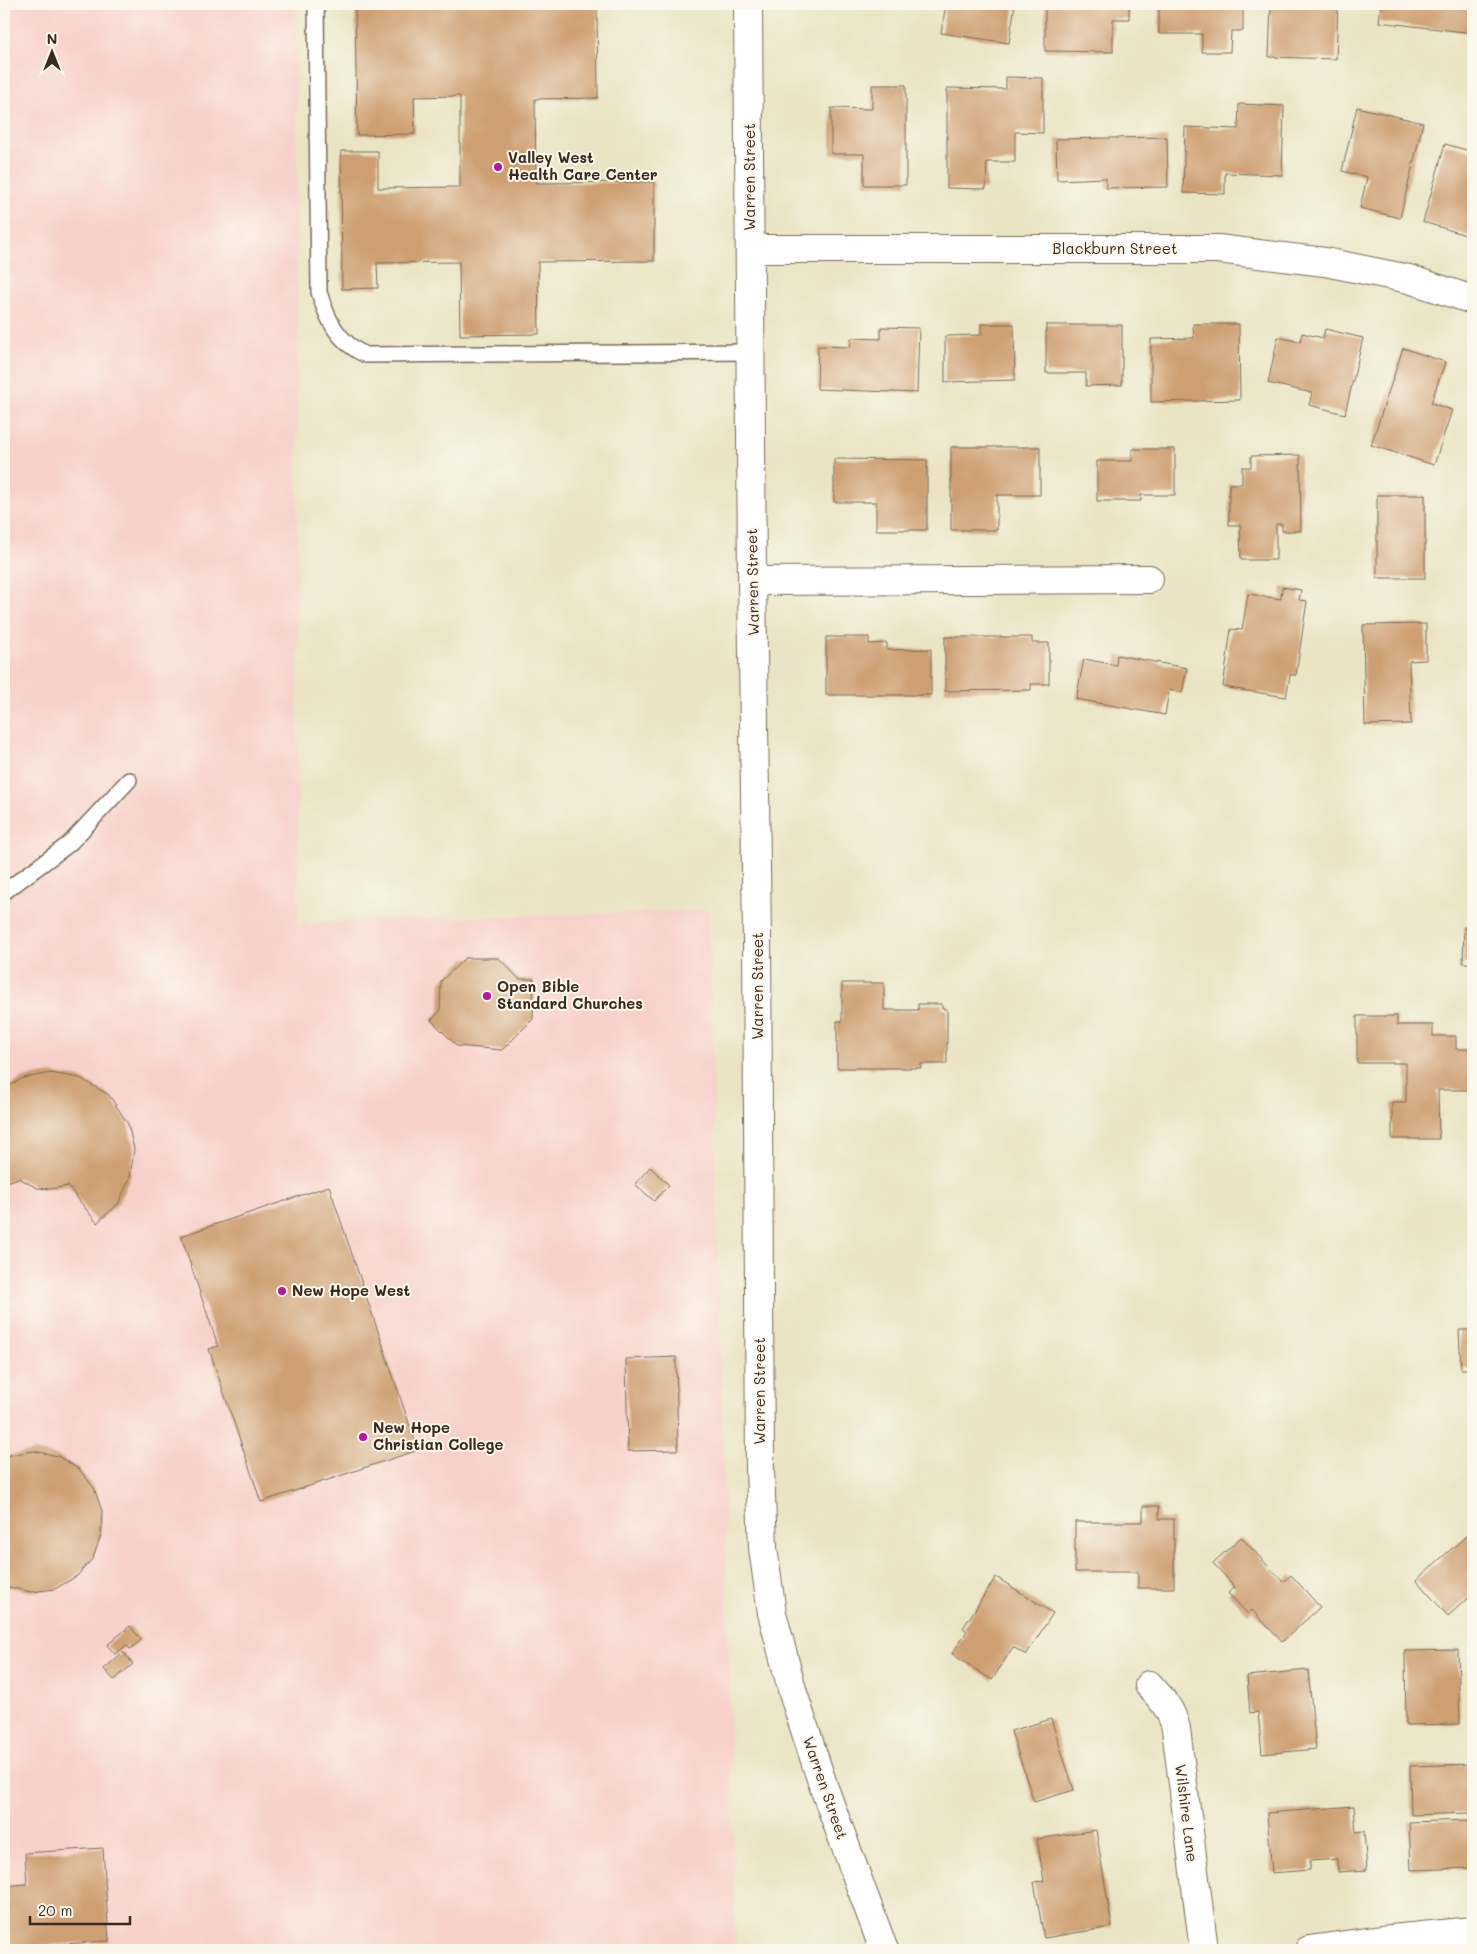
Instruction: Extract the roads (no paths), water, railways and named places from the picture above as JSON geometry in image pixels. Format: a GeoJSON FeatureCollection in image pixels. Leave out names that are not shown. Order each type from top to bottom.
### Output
{"type":"FeatureCollection","features":[{"type":"Feature","properties":{"kind":"street","name":"Warren Street"},"geometry":{"type":"LineString","coordinates":[[748,4],[752,581],[758,948],[760,1469],[763,1548],[772,1613],[793,1693],[824,1788],[884,1950]]}},
{"type":"Feature","properties":{"kind":"street","name":"Blackburn Street"},"geometry":{"type":"LineString","coordinates":[[750,249],[1218,249],[1325,262],[1409,279],[1473,300]]}},
{"type":"Feature","properties":{"kind":"street"},"geometry":{"type":"LineString","coordinates":[[752,581],[1149,579]]}},
{"type":"Feature","properties":{"kind":"street","name":"Wilshire Lane"},"geometry":{"type":"LineString","coordinates":[[1148,1685],[1163,1700],[1172,1715],[1176,1729],[1204,1950]]}},
{"type":"Feature","properties":{"kind":"street"},"geometry":{"type":"LineString","coordinates":[[1309,1950],[1380,1940],[1473,1931]]}},
{"type":"Feature","properties":{"kind":"lane"},"geometry":{"type":"LineString","coordinates":[[316,4],[319,292],[327,317],[343,342],[366,355],[751,352]]}},
{"type":"Feature","properties":{"kind":"lane"},"geometry":{"type":"LineString","coordinates":[[4,892],[69,844],[129,780]]}},
{"type":"Feature","properties":{"kind":"place","name":"Valley West Health Care Center"},"geometry":{"type":"Point","coordinates":[498,167]}},
{"type":"Feature","properties":{"kind":"place","name":"Open Bible Standard Churches"},"geometry":{"type":"Point","coordinates":[487,996]}},
{"type":"Feature","properties":{"kind":"place","name":"New Hope West"},"geometry":{"type":"Point","coordinates":[282,1291]}},
{"type":"Feature","properties":{"kind":"place","name":"New Hope Christian College"},"geometry":{"type":"Point","coordinates":[363,1437]}}]}
